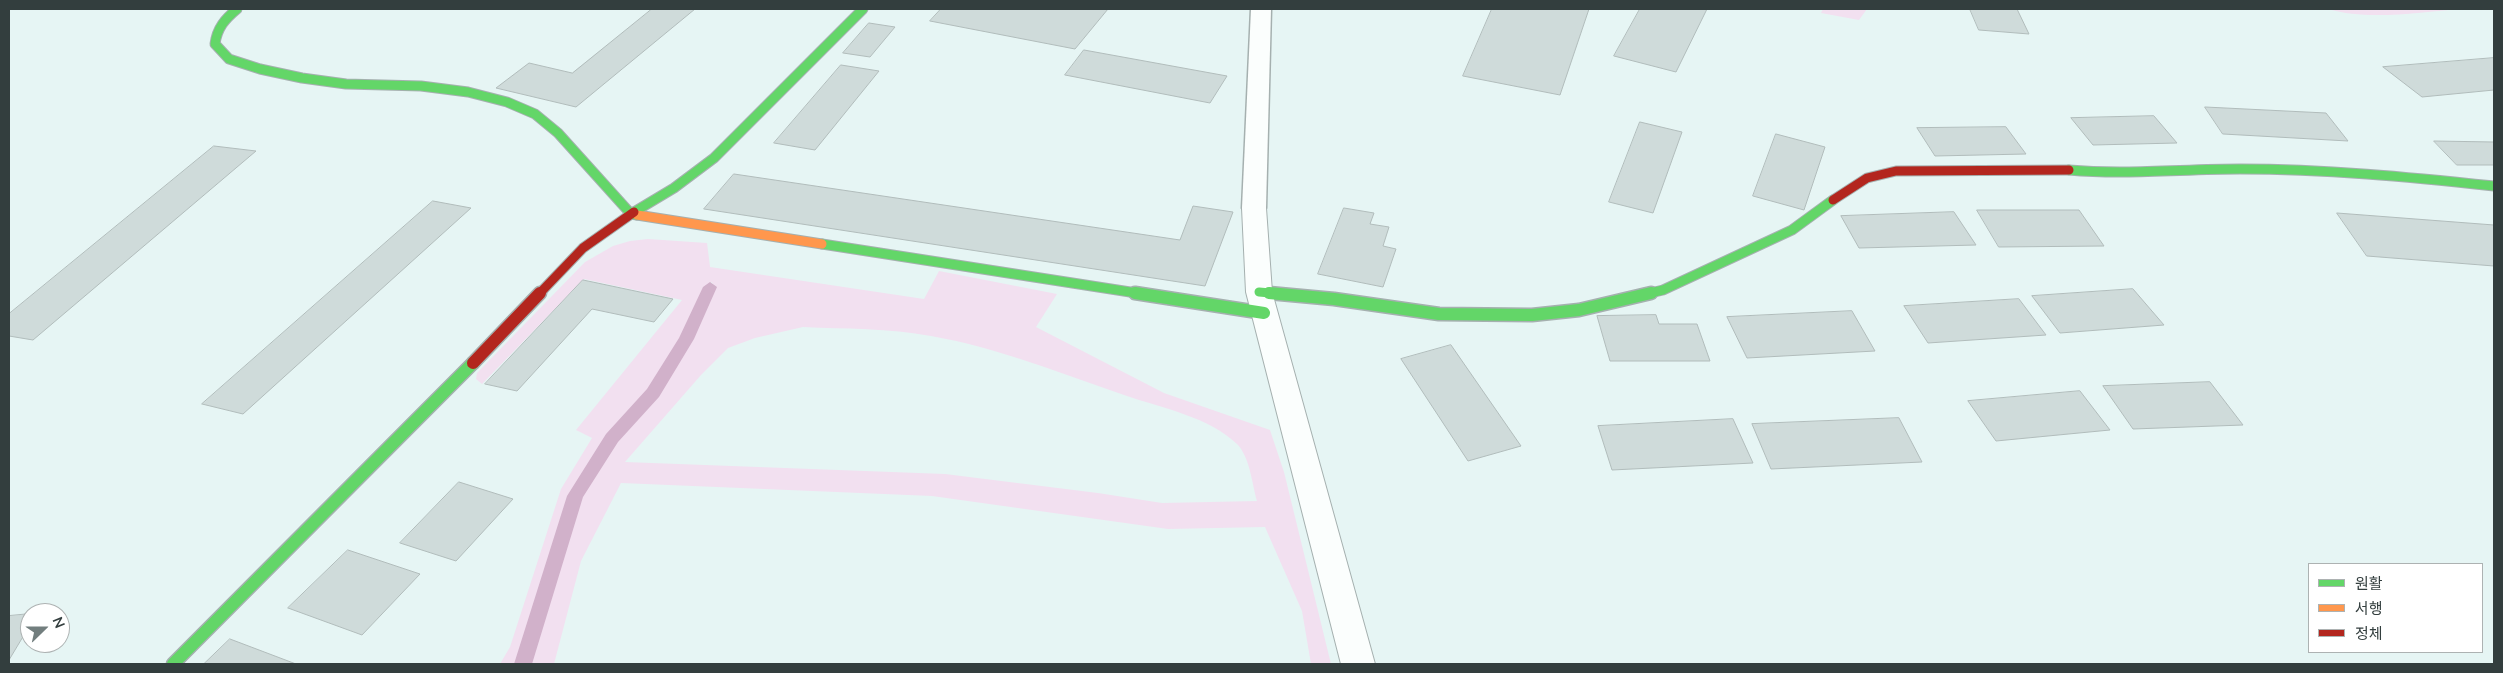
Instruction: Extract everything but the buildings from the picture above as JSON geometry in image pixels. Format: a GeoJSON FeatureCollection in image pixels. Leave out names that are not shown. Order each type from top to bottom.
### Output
{"type":"FeatureCollection","features":[{"type":"Feature","properties":{"kind":"street"},"geometry":{"type":"LineString","coordinates":[[237,9],[224,20],[215,34],[215,44],[229,59],[260,69],[311,79],[346,84],[421,86],[468,92],[507,102],[535,114],[558,133],[631,214],[1261,302],[1334,299],[1439,314],[1532,315],[1579,310],[1663,290],[1792,230],[1859,182],[1877,174],[1898,170],[1948,171],[2030,167],[2104,173],[2259,170],[2356,172],[2431,182],[2494,186]]}},
{"type":"Feature","properties":{"kind":"street"},"geometry":{"type":"LineString","coordinates":[[173,664],[361,476],[584,248],[631,214],[674,188],[714,158],[863,9]]}},
{"type":"Feature","properties":{"kind":"street"},"geometry":{"type":"LineString","coordinates":[[1254,208],[1261,302],[1358,664]]}},
{"type":"Feature","properties":{"kind":"lane"},"geometry":{"type":"LineString","coordinates":[[1254,208],[1258,20],[1261,9]]}},
{"type":"Feature","properties":{"kind":"shaded area"},"geometry":{"type":"Polygon","coordinates":[[[1823,9],[1867,9],[1859,20],[1821,13],[1823,9]]]}},
{"type":"Feature","properties":{"kind":"shaded area"},"geometry":{"type":"Polygon","coordinates":[[[2328,9],[2461,9],[2377,15],[2344,13],[2328,9]]]}},
{"type":"Feature","properties":{"kind":"shaded area"},"geometry":{"type":"Polygon","coordinates":[[[648,239],[707,243],[710,267],[924,299],[939,271],[1057,294],[1036,327],[1164,393],[1270,430],[1284,472],[1331,664],[1311,664],[1302,611],[1265,527],[1168,529],[932,496],[621,483],[581,561],[554,664],[528,664],[579,496],[616,439],[656,393],[690,339],[713,287],[712,282],[706,287],[683,339],[649,392],[608,437],[571,495],[519,664],[500,664],[510,647],[561,489],[592,438],[576,430],[682,300],[584,279],[482,384],[476,379],[477,373],[585,262],[613,246],[630,241],[648,239]],[[803,327],[755,338],[728,348],[701,375],[625,462],[945,474],[1162,503],[1257,501],[1248,463],[1237,444],[1213,427],[1185,414],[1030,362],[956,341],[931,336],[867,329],[803,327]]]}},
{"type":"Feature","properties":{"kind":"waterway"},"geometry":{"type":"LineString","coordinates":[[523,664],[575,496],[612,438],[653,393],[686,339],[710,287]]}},
{"type":"Feature","properties":{"kind":"traffic: fast"},"geometry":{"type":"LineString","coordinates":[[237,9],[222,24],[217,33],[215,44],[229,59],[260,69],[302,78],[346,84],[421,86],[468,92],[507,102],[535,114],[558,133],[631,214],[637,215]]}},
{"type":"Feature","properties":{"kind":"traffic: fast"},"geometry":{"type":"LineString","coordinates":[[634,212],[674,188],[714,158],[863,9]]}},
{"type":"Feature","properties":{"kind":"traffic: fast"},"geometry":{"type":"LineString","coordinates":[[2069,170],[2104,173],[2240,169],[2355,172],[2494,186]]}},
{"type":"Feature","properties":{"kind":"traffic: fast"},"geometry":{"type":"LineString","coordinates":[[1259,292],[1334,299],[1439,314],[1532,315],[1579,310],[1663,290],[1792,230],[1833,200]]}},
{"type":"Feature","properties":{"kind":"traffic: fast"},"geometry":{"type":"LineString","coordinates":[[822,244],[1264,313]]}},
{"type":"Feature","properties":{"kind":"traffic: fast"},"geometry":{"type":"LineString","coordinates":[[173,664],[473,363]]}},
{"type":"Feature","properties":{"kind":"traffic: slow"},"geometry":{"type":"LineString","coordinates":[[637,215],[822,244]]}},
{"type":"Feature","properties":{"kind":"traffic: jam"},"geometry":{"type":"LineString","coordinates":[[1833,200],[1867,178],[1896,171],[2069,170]]}},
{"type":"Feature","properties":{"kind":"traffic: jam"},"geometry":{"type":"LineString","coordinates":[[473,363],[583,248],[634,212]]}}]}
